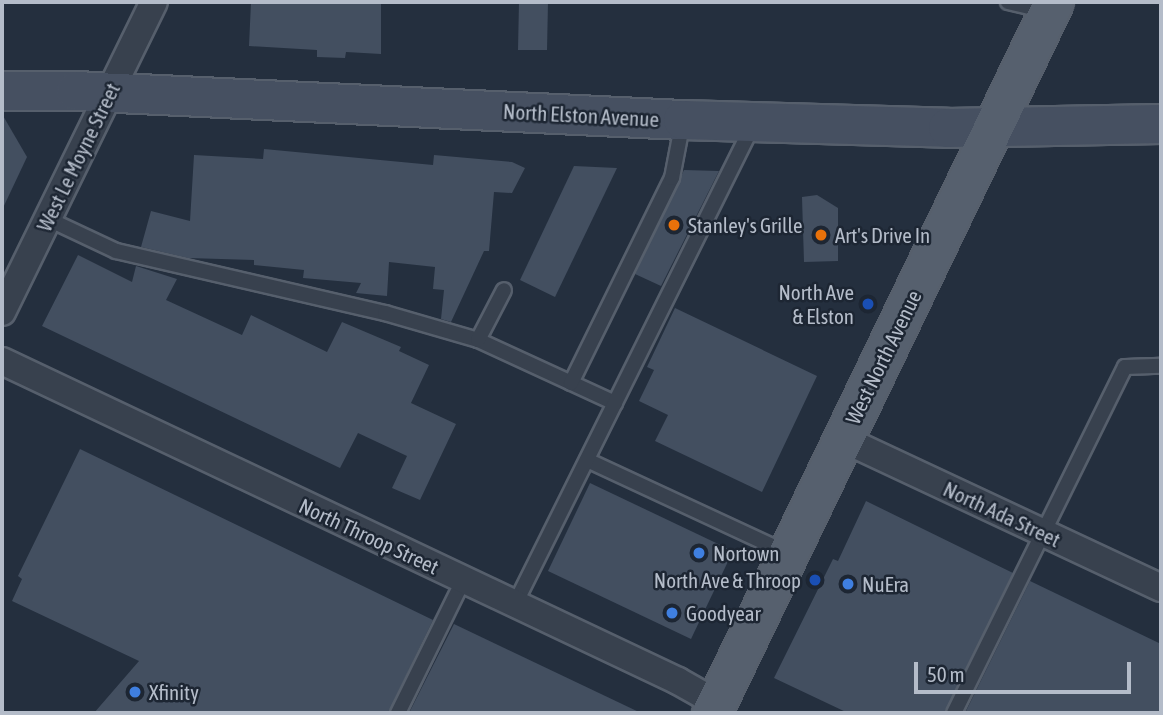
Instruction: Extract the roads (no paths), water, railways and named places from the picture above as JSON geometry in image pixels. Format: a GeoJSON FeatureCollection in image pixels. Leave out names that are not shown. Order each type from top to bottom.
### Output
{"type":"FeatureCollection","features":[{"type":"Feature","properties":{"kind":"main road","name":"West North Avenue"},"geometry":{"type":"LineString","coordinates":[[721,710],[789,554],[1051,7]]}},
{"type":"Feature","properties":{"kind":"main road","name":"North Elston Avenue"},"geometry":{"type":"LineString","coordinates":[[2,91],[110,92],[683,120],[993,129],[1161,124]]}},
{"type":"Feature","properties":{"kind":"street","name":"West Le Moyne Street"},"geometry":{"type":"LineString","coordinates":[[2,312],[155,2]]}},
{"type":"Feature","properties":{"kind":"street","name":"North Throop Street"},"geometry":{"type":"LineString","coordinates":[[2,361],[515,604],[721,710]]}},
{"type":"Feature","properties":{"kind":"street","name":"North Ada Street"},"geometry":{"type":"LineString","coordinates":[[843,439],[1161,589]]}},
{"type":"Feature","properties":{"kind":"lane"},"geometry":{"type":"LineString","coordinates":[[1008,2],[1051,7]]}},
{"type":"Feature","properties":{"kind":"lane"},"geometry":{"type":"LineString","coordinates":[[571,383],[671,178],[683,120]]}},
{"type":"Feature","properties":{"kind":"lane"},"geometry":{"type":"LineString","coordinates":[[515,604],[755,121]]}},
{"type":"Feature","properties":{"kind":"lane"},"geometry":{"type":"LineString","coordinates":[[48,219],[116,251],[385,313],[478,340],[615,402]]}},
{"type":"Feature","properties":{"kind":"lane"},"geometry":{"type":"LineString","coordinates":[[478,340],[504,290]]}},
{"type":"Feature","properties":{"kind":"lane"},"geometry":{"type":"LineString","coordinates":[[954,713],[1125,367],[1161,366]]}},
{"type":"Feature","properties":{"kind":"lane"},"geometry":{"type":"LineString","coordinates":[[587,460],[789,554]]}},
{"type":"Feature","properties":{"kind":"lane"},"geometry":{"type":"LineString","coordinates":[[398,713],[463,580]]}},
{"type":"Feature","properties":{"kind":"place","name":"Stanley's Grille"},"geometry":{"type":"Point","coordinates":[674,225]}},
{"type":"Feature","properties":{"kind":"place","name":"Art's Drive In"},"geometry":{"type":"Point","coordinates":[821,235]}},
{"type":"Feature","properties":{"kind":"place","name":"North Ave & Elston"},"geometry":{"type":"Point","coordinates":[868,304]}},
{"type":"Feature","properties":{"kind":"place","name":"Nortown"},"geometry":{"type":"Point","coordinates":[699,553]}},
{"type":"Feature","properties":{"kind":"place","name":"North Ave & Throop"},"geometry":{"type":"Point","coordinates":[815,580]}},
{"type":"Feature","properties":{"kind":"place","name":"NuEra"},"geometry":{"type":"Point","coordinates":[848,584]}},
{"type":"Feature","properties":{"kind":"place","name":"Goodyear"},"geometry":{"type":"Point","coordinates":[672,613]}},
{"type":"Feature","properties":{"kind":"place","name":"Xfinity"},"geometry":{"type":"Point","coordinates":[135,692]}}]}
